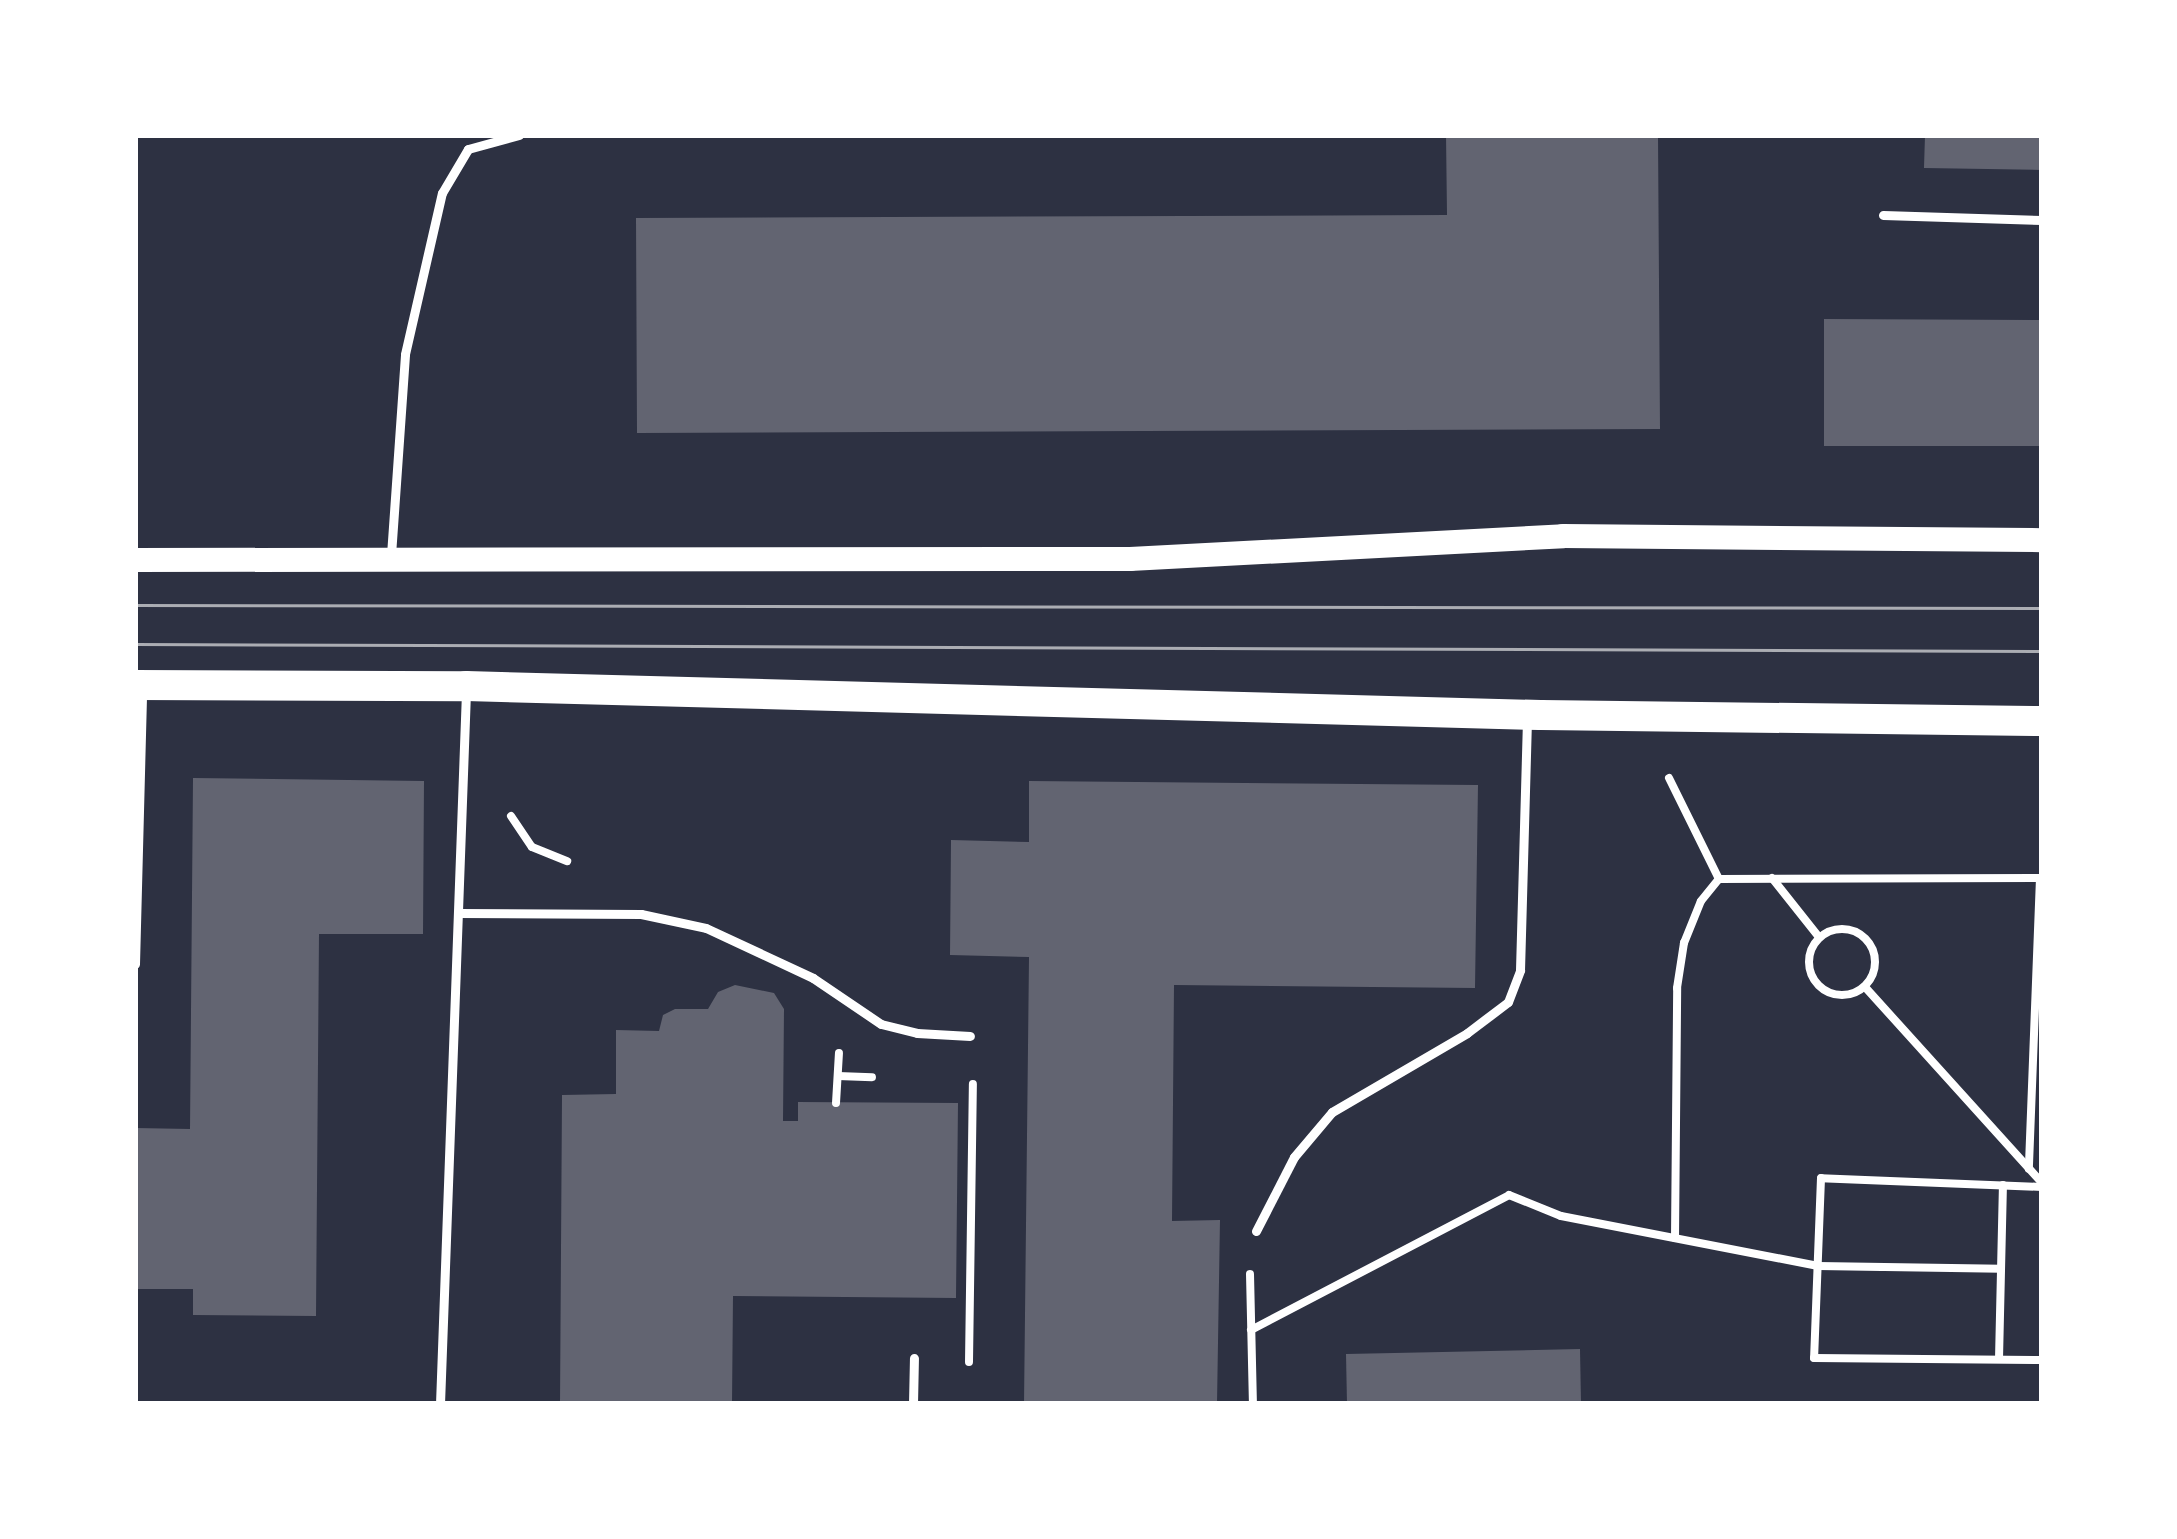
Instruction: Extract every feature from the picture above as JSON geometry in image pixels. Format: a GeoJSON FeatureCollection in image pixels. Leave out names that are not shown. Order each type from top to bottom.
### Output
{"type":"FeatureCollection","features":[{"type":"Feature","properties":{"kind":"main road"},"geometry":{"type":"LineString","coordinates":[[135,560],[1130,559],[1563,536],[2042,540]]}},
{"type":"Feature","properties":{"kind":"main road"},"geometry":{"type":"LineString","coordinates":[[138,686],[466,686],[1527,714],[2042,721]]}},
{"type":"Feature","properties":{"kind":"lane"},"geometry":{"type":"LineString","coordinates":[[391,560],[405,354],[442,193],[468,149],[519,135]]}},
{"type":"Feature","properties":{"kind":"lane"},"geometry":{"type":"LineString","coordinates":[[1883,215],[2042,220]]}},
{"type":"Feature","properties":{"kind":"lane"},"geometry":{"type":"LineString","coordinates":[[135,964],[138,686]]}},
{"type":"Feature","properties":{"kind":"lane"},"geometry":{"type":"LineString","coordinates":[[440,1404],[466,686]]}},
{"type":"Feature","properties":{"kind":"lane"},"geometry":{"type":"LineString","coordinates":[[1256,1231],[1294,1157],[1332,1112],[1467,1033],[1508,1002],[1520,970],[1527,714]]}},
{"type":"Feature","properties":{"kind":"lane"},"geometry":{"type":"LineString","coordinates":[[458,913],[641,914],[706,928],[813,978],[881,1024],[916,1033],[970,1036]]}},
{"type":"Feature","properties":{"kind":"lane"},"geometry":{"type":"LineString","coordinates":[[913,1404],[914,1358]]}},
{"type":"Feature","properties":{"kind":"path"},"geometry":{"type":"LineString","coordinates":[[1664,768],[1719,879]]}},
{"type":"Feature","properties":{"kind":"path"},"geometry":{"type":"LineString","coordinates":[[1772,878],[1820,937]]}},
{"type":"Feature","properties":{"kind":"path"},"geometry":{"type":"LineString","coordinates":[[1675,1238],[1677,988],[1684,943],[1701,901],[1719,879],[2040,878],[2030,1168]]}},
{"type":"Feature","properties":{"kind":"path"},"geometry":{"type":"LineString","coordinates":[[1839,928],[1859,932],[1873,948],[1876,968],[1865,987],[1846,994],[1826,991],[1811,976],[1810,954],[1820,937],[1839,928]]}},
{"type":"Feature","properties":{"kind":"path"},"geometry":{"type":"LineString","coordinates":[[1865,987],[2042,1185]]}},
{"type":"Feature","properties":{"kind":"path"},"geometry":{"type":"LineString","coordinates":[[838,1076],[883,1077]]}},
{"type":"Feature","properties":{"kind":"path"},"geometry":{"type":"LineString","coordinates":[[914,1389],[969,1381],[973,1079],[950,1079]]}},
{"type":"Feature","properties":{"kind":"path"},"geometry":{"type":"LineString","coordinates":[[2042,1185],[1821,1178],[1814,1358],[2042,1360]]}},
{"type":"Feature","properties":{"kind":"path"},"geometry":{"type":"LineString","coordinates":[[2000,1359],[2003,1185]]}},
{"type":"Feature","properties":{"kind":"path"},"geometry":{"type":"LineString","coordinates":[[1251,1330],[1509,1195],[1561,1216],[1818,1266],[2002,1269]]}},
{"type":"Feature","properties":{"kind":"path"},"geometry":{"type":"LineString","coordinates":[[1253,1404],[1256,1231]]}},
{"type":"Feature","properties":{"kind":"building"},"geometry":{"type":"Polygon","coordinates":[[[1446,135],[1658,135],[1660,429],[637,433],[636,218],[1447,215],[1446,135]]]}},
{"type":"Feature","properties":{"kind":"building"},"geometry":{"type":"Polygon","coordinates":[[[1925,135],[2042,135],[2042,170],[1924,168],[1925,135]]]}},
{"type":"Feature","properties":{"kind":"building"},"geometry":{"type":"Polygon","coordinates":[[[1824,319],[2042,320],[2042,446],[1824,446],[1824,319]]]}},
{"type":"Feature","properties":{"kind":"building"},"geometry":{"type":"Polygon","coordinates":[[[193,778],[424,781],[423,934],[319,934],[316,1316],[193,1315],[193,1289],[135,1289],[135,1128],[190,1129],[193,778]]]}},
{"type":"Feature","properties":{"kind":"building"},"geometry":{"type":"Polygon","coordinates":[[[1029,781],[1478,785],[1475,988],[1174,985],[1172,1221],[1220,1220],[1217,1404],[1024,1404],[1029,957],[950,955],[951,840],[1029,842],[1029,781]]]}},
{"type":"Feature","properties":{"kind":"building"},"geometry":{"type":"Polygon","coordinates":[[[735,985],[774,993],[784,1009],[783,1121],[798,1121],[798,1102],[958,1103],[956,1298],[733,1296],[732,1404],[560,1404],[562,1095],[616,1094],[616,1030],[659,1031],[663,1015],[675,1009],[708,1009],[718,992],[735,985]]]}},
{"type":"Feature","properties":{"kind":"building"},"geometry":{"type":"Polygon","coordinates":[[[1580,1349],[1581,1404],[1347,1404],[1346,1354],[1580,1349]]]}},
{"type":"Feature","properties":{"kind":"tram line"},"geometry":{"type":"LineString","coordinates":[[135,605],[2042,608]]}},
{"type":"Feature","properties":{"kind":"tram line"},"geometry":{"type":"LineString","coordinates":[[135,644],[2042,651]]}}]}
